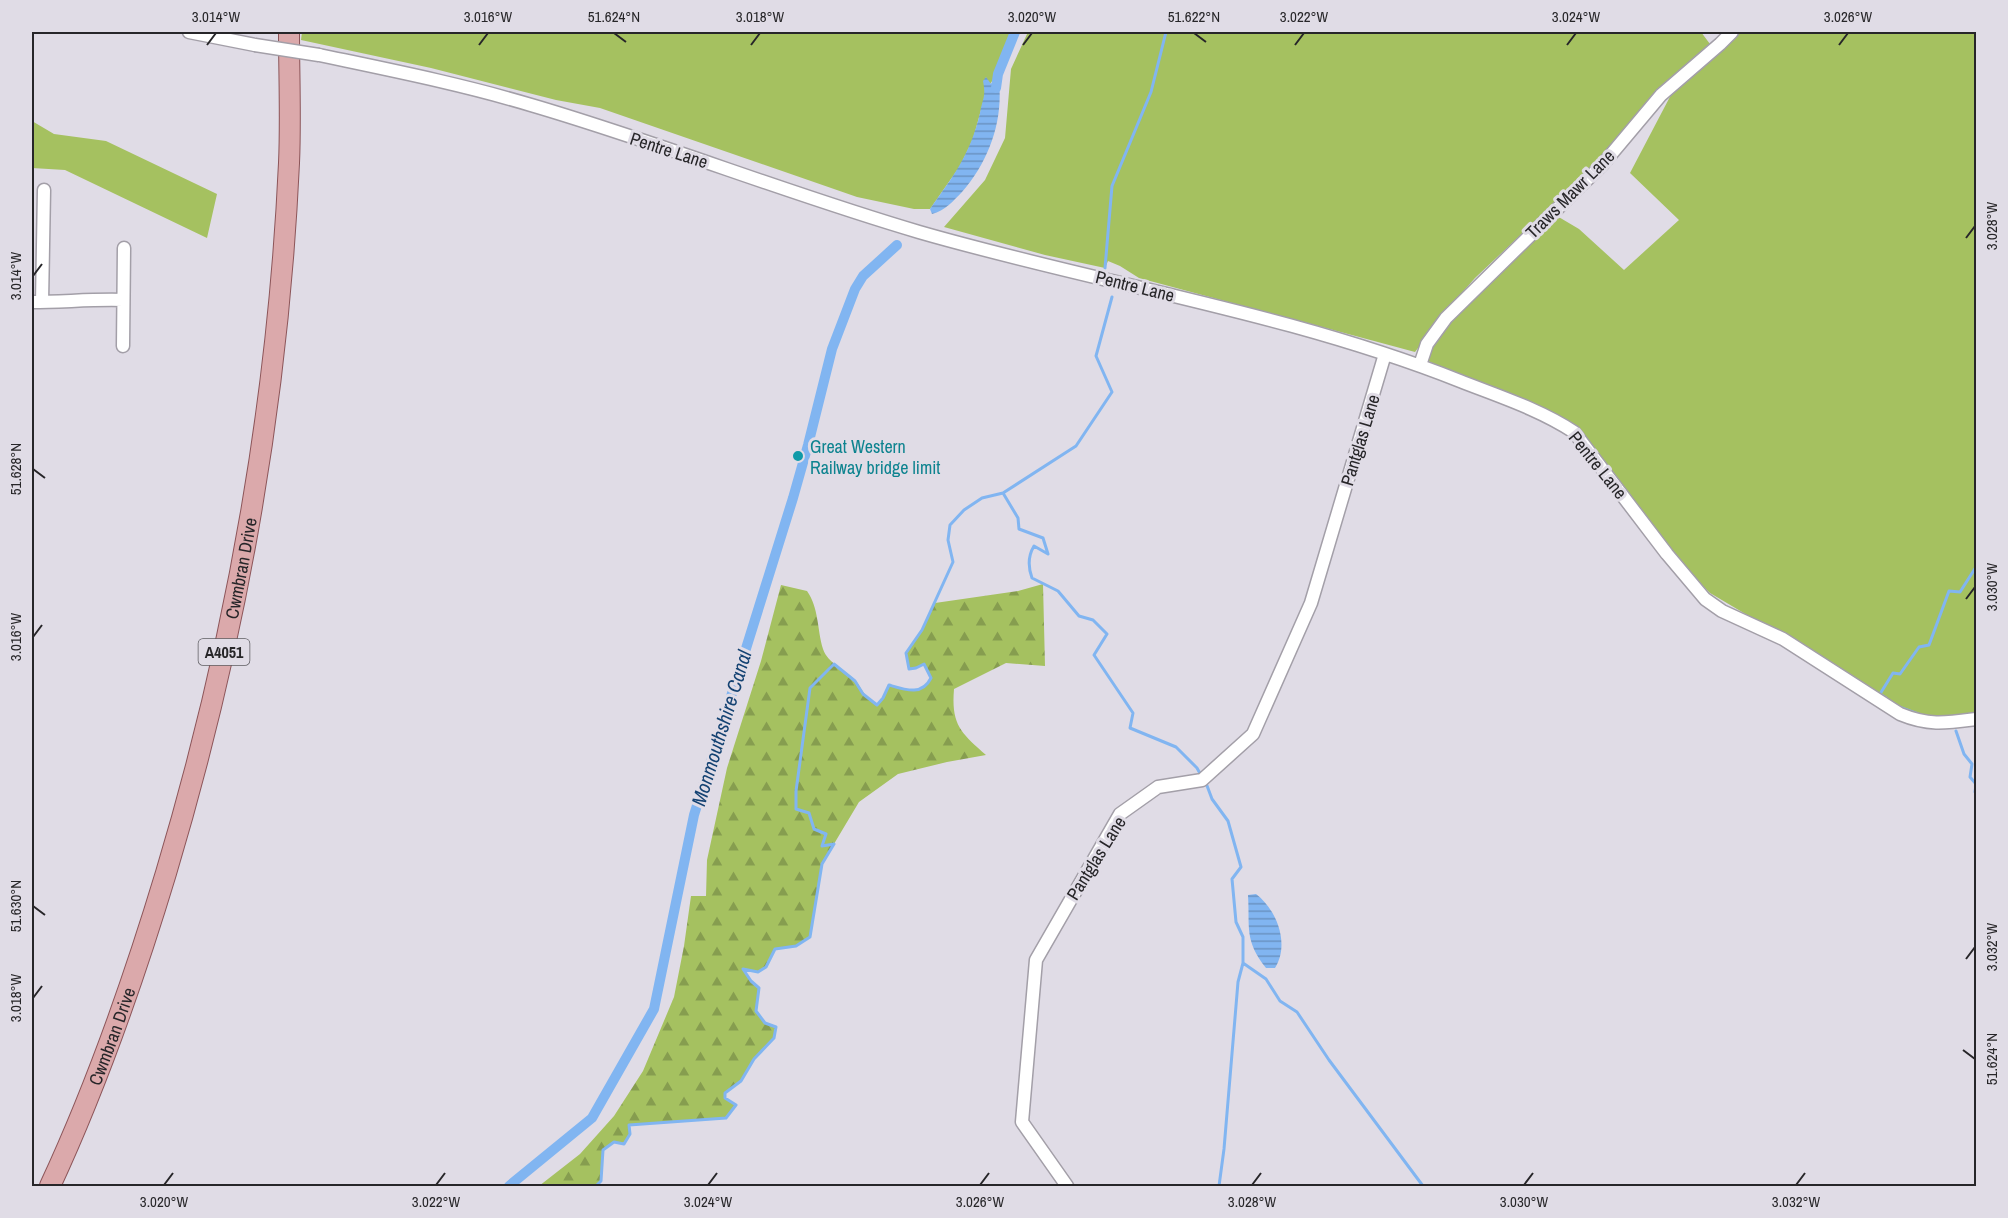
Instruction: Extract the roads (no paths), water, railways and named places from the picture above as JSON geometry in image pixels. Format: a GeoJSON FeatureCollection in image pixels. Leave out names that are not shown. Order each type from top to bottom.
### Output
{"type":"FeatureCollection","features":[{"type":"Feature","properties":{"kind":"main road","name":"Cwmbran Drive"},"geometry":{"type":"LineString","coordinates":[[51,1186],[114,1031],[147,936],[190,791],[216,690],[239,583],[265,422],[279,290],[289,162],[289,32]]}},
{"type":"Feature","properties":{"kind":"street","name":"Pentre Lane"},"geometry":{"type":"LineString","coordinates":[[189,32],[395,71],[530,105],[921,232],[1252,315],[1420,365],[1532,410],[1574,432],[1667,554],[1705,598],[1722,611],[1783,639],[1900,714],[1915,720],[1942,724],[1977,718]]}},
{"type":"Feature","properties":{"kind":"street","name":"Traws Mawr Lane"},"geometry":{"type":"LineString","coordinates":[[1420,365],[1427,344],[1446,318],[1603,164],[1661,95],[1732,32]]}},
{"type":"Feature","properties":{"kind":"street"},"geometry":{"type":"LineString","coordinates":[[44,190],[37,302],[68,302],[85,299],[123,300]]}},
{"type":"Feature","properties":{"kind":"street"},"geometry":{"type":"LineString","coordinates":[[123,346],[124,248]]}},
{"type":"Feature","properties":{"kind":"street","name":"Pantglas Lane"},"geometry":{"type":"LineString","coordinates":[[1067,1186],[1022,1122],[1036,960],[1120,814],[1158,787],[1202,780],[1253,734],[1311,603],[1385,354]]}},
{"type":"Feature","properties":{"kind":"water"},"geometry":{"type":"Polygon","coordinates":[[[998,74],[1000,90],[997,122],[988,152],[972,180],[962,192],[945,208],[932,214],[930,209],[954,175],[976,128],[984,97],[983,81],[986,77],[991,84],[998,74]]]}},
{"type":"Feature","properties":{"kind":"water"},"geometry":{"type":"Polygon","coordinates":[[[1256,894],[1270,909],[1279,928],[1281,949],[1275,968],[1266,968],[1251,941],[1248,895],[1256,894]]]}},
{"type":"Feature","properties":{"kind":"waterway","name":"Monmouthshire Canal"},"geometry":{"type":"LineString","coordinates":[[996,88],[998,74],[1015,32]]}},
{"type":"Feature","properties":{"kind":"waterway"},"geometry":{"type":"LineString","coordinates":[[1105,268],[1112,186],[1151,92],[1166,32]]}},
{"type":"Feature","properties":{"kind":"waterway","name":"Monmouthshire Canal"},"geometry":{"type":"LineString","coordinates":[[509,1186],[592,1118],[654,1009],[694,815],[793,498],[832,349],[855,289],[863,276],[897,245]]}},
{"type":"Feature","properties":{"kind":"waterway"},"geometry":{"type":"LineString","coordinates":[[1112,297],[1096,356],[1112,392],[1076,446],[1003,493],[1018,518],[1019,529],[1043,538],[1048,554],[1034,546],[1029,562],[1032,578],[1058,591],[1079,616],[1093,620],[1107,634],[1094,655],[1133,713],[1130,728],[1176,747],[1197,768],[1202,777]]}},
{"type":"Feature","properties":{"kind":"waterway"},"geometry":{"type":"LineString","coordinates":[[596,1186],[601,1181],[603,1150],[614,1142],[624,1144],[630,1134],[629,1125],[726,1118],[736,1105],[725,1098],[725,1093],[741,1081],[754,1059],[774,1038],[776,1027],[765,1023],[756,1011],[759,988],[743,969],[758,972],[766,967],[775,949],[796,946],[810,937],[822,864],[834,844],[822,846],[826,834],[814,829],[809,813],[796,809],[796,791],[810,688],[834,664],[855,681],[863,694],[877,705],[889,685],[913,690],[927,684],[931,678],[924,664],[909,669],[906,653],[922,630],[953,562],[948,540],[950,525],[964,510],[982,498],[1003,493]]}},
{"type":"Feature","properties":{"kind":"waterway"},"geometry":{"type":"LineString","coordinates":[[1886,698],[1880,694],[1893,673],[1900,674],[1919,647],[1929,645],[1949,591],[1960,592],[1976,567]]}},
{"type":"Feature","properties":{"kind":"waterway"},"geometry":{"type":"LineString","coordinates":[[1899,707],[1918,714]]}},
{"type":"Feature","properties":{"kind":"waterway"},"geometry":{"type":"LineString","coordinates":[[1956,731],[1964,754],[1972,764],[1970,777],[1976,784]]}},
{"type":"Feature","properties":{"kind":"waterway"},"geometry":{"type":"LineString","coordinates":[[1206,783],[1212,799],[1228,821],[1241,867],[1232,879],[1236,922],[1243,937],[1243,963],[1238,982],[1219,1186]]}},
{"type":"Feature","properties":{"kind":"waterway"},"geometry":{"type":"LineString","coordinates":[[1976,785],[1976,793]]}},
{"type":"Feature","properties":{"kind":"waterway"},"geometry":{"type":"LineString","coordinates":[[1243,963],[1266,979],[1280,1001],[1297,1012],[1329,1060],[1423,1186]]}},
{"type":"Feature","properties":{"kind":"place","name":"Great Western Railway bridge limit"},"geometry":{"type":"Point","coordinates":[798,456]}}]}
